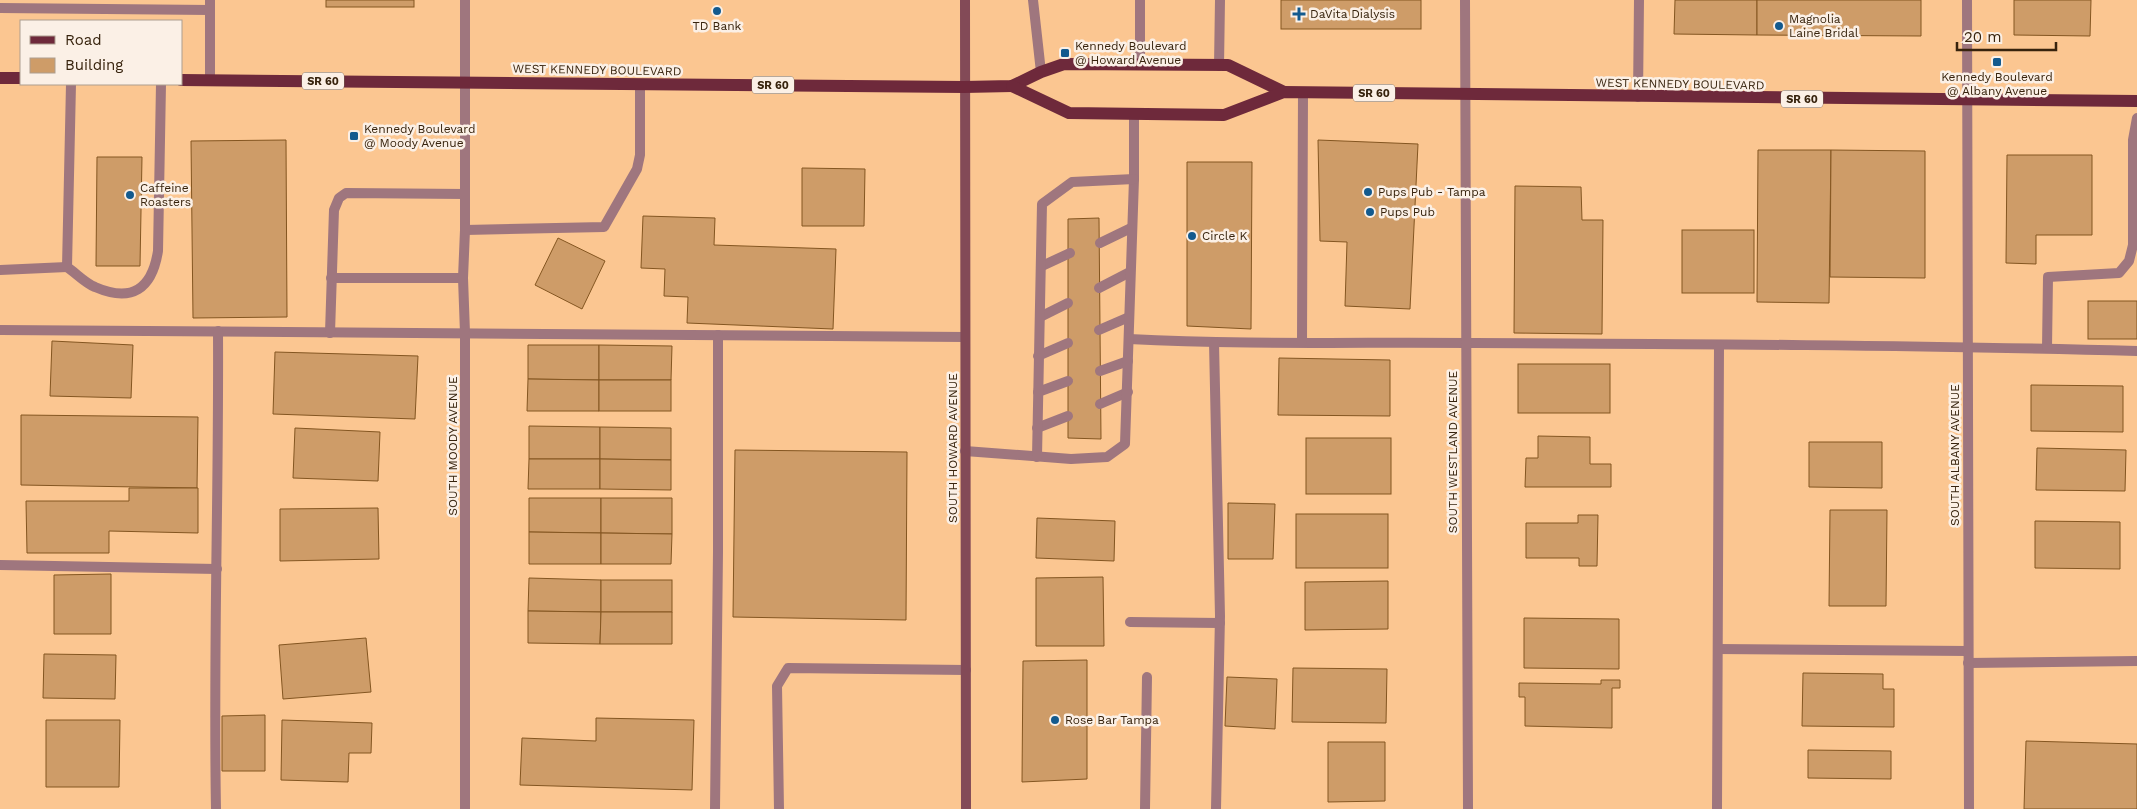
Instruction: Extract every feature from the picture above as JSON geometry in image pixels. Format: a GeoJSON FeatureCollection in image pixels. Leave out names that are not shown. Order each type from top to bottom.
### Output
{"type":"FeatureCollection","features":[{"type":"Feature","properties":{"kind":"main road","name":"SOUTH HOWARD AVENUE"},"geometry":{"type":"LineString","coordinates":[[965,0],[966,809]]}},
{"type":"Feature","properties":{"kind":"main road","name":"WEST KENNEDY BOULEVARD"},"geometry":{"type":"LineString","coordinates":[[182,80],[964,87],[1012,86],[1040,72],[1064,64],[1140,64],[1228,65],[1284,92]]}},
{"type":"Feature","properties":{"kind":"main road"},"geometry":{"type":"LineString","coordinates":[[0,78],[20,78]]}},
{"type":"Feature","properties":{"kind":"main road","name":"WEST KENNEDY BOULEVARD"},"geometry":{"type":"LineString","coordinates":[[1012,86],[1069,113],[1224,115],[1284,92],[2137,101]]}},
{"type":"Feature","properties":{"kind":"street","name":"SOUTH MOODY AVENUE"},"geometry":{"type":"LineString","coordinates":[[465,0],[465,230],[463,278],[465,333],[465,809]]}},
{"type":"Feature","properties":{"kind":"street"},"geometry":{"type":"LineString","coordinates":[[1033,0],[1040,72]]}},
{"type":"Feature","properties":{"kind":"street"},"geometry":{"type":"LineString","coordinates":[[1140,0],[1140,64]]}},
{"type":"Feature","properties":{"kind":"street"},"geometry":{"type":"LineString","coordinates":[[1219,66],[1220,0]]}},
{"type":"Feature","properties":{"kind":"street","name":"SOUTH WESTLAND AVENUE"},"geometry":{"type":"LineString","coordinates":[[1465,0],[1468,809]]}},
{"type":"Feature","properties":{"kind":"street"},"geometry":{"type":"LineString","coordinates":[[1638,97],[1639,0]]}},
{"type":"Feature","properties":{"kind":"street","name":"SOUTH ALBANY AVENUE"},"geometry":{"type":"LineString","coordinates":[[1967,0],[1968,809]]}},
{"type":"Feature","properties":{"kind":"street"},"geometry":{"type":"LineString","coordinates":[[0,8],[210,5],[210,80]]}},
{"type":"Feature","properties":{"kind":"street"},"geometry":{"type":"LineString","coordinates":[[465,230],[604,227],[637,169],[640,155],[640,84]]}},
{"type":"Feature","properties":{"kind":"street"},"geometry":{"type":"LineString","coordinates":[[67,267],[71,85]]}},
{"type":"Feature","properties":{"kind":"street"},"geometry":{"type":"LineString","coordinates":[[0,270],[67,267],[94,287],[115,292],[132,292],[145,285],[152,276],[158,252],[161,85]]}},
{"type":"Feature","properties":{"kind":"street"},"geometry":{"type":"LineString","coordinates":[[1302,342],[1303,92]]}},
{"type":"Feature","properties":{"kind":"street"},"geometry":{"type":"LineString","coordinates":[[965,451],[1070,459],[1107,457],[1125,444],[1130,339],[1134,113]]}},
{"type":"Feature","properties":{"kind":"street"},"geometry":{"type":"LineString","coordinates":[[2048,348],[2048,276],[2119,273],[2129,261],[2134,245],[2133,140],[2137,118]]}},
{"type":"Feature","properties":{"kind":"street"},"geometry":{"type":"LineString","coordinates":[[1037,457],[1042,204],[1072,182],[1134,179]]}},
{"type":"Feature","properties":{"kind":"street"},"geometry":{"type":"LineString","coordinates":[[330,332],[334,210],[338,198],[346,193],[465,194]]}},
{"type":"Feature","properties":{"kind":"street"},"geometry":{"type":"LineString","coordinates":[[1100,243],[1131,228]]}},
{"type":"Feature","properties":{"kind":"street"},"geometry":{"type":"LineString","coordinates":[[1042,266],[1070,253]]}},
{"type":"Feature","properties":{"kind":"street"},"geometry":{"type":"LineString","coordinates":[[1100,288],[1130,272]]}},
{"type":"Feature","properties":{"kind":"street"},"geometry":{"type":"LineString","coordinates":[[331,278],[463,278]]}},
{"type":"Feature","properties":{"kind":"street"},"geometry":{"type":"LineString","coordinates":[[1040,317],[1068,303]]}},
{"type":"Feature","properties":{"kind":"street"},"geometry":{"type":"LineString","coordinates":[[1100,330],[1129,317]]}},
{"type":"Feature","properties":{"kind":"street"},"geometry":{"type":"LineString","coordinates":[[0,330],[965,337]]}},
{"type":"Feature","properties":{"kind":"street"},"geometry":{"type":"LineString","coordinates":[[216,809],[214,679],[217,569],[218,332]]}},
{"type":"Feature","properties":{"kind":"street"},"geometry":{"type":"LineString","coordinates":[[715,809],[718,335]]}},
{"type":"Feature","properties":{"kind":"street"},"geometry":{"type":"LineString","coordinates":[[1130,339],[1214,343],[1719,344],[2137,350]]}},
{"type":"Feature","properties":{"kind":"street"},"geometry":{"type":"LineString","coordinates":[[1038,356],[1068,343]]}},
{"type":"Feature","properties":{"kind":"street"},"geometry":{"type":"LineString","coordinates":[[1214,343],[1220,623],[1216,809]]}},
{"type":"Feature","properties":{"kind":"street"},"geometry":{"type":"LineString","coordinates":[[1717,809],[1719,344]]}},
{"type":"Feature","properties":{"kind":"street"},"geometry":{"type":"LineString","coordinates":[[1100,371],[1128,361]]}},
{"type":"Feature","properties":{"kind":"street"},"geometry":{"type":"LineString","coordinates":[[1038,392],[1068,381]]}},
{"type":"Feature","properties":{"kind":"street"},"geometry":{"type":"LineString","coordinates":[[1100,404],[1128,392]]}},
{"type":"Feature","properties":{"kind":"street"},"geometry":{"type":"LineString","coordinates":[[1037,428],[1068,416]]}},
{"type":"Feature","properties":{"kind":"street"},"geometry":{"type":"LineString","coordinates":[[0,566],[217,569]]}},
{"type":"Feature","properties":{"kind":"street"},"geometry":{"type":"LineString","coordinates":[[1130,622],[1220,623]]}},
{"type":"Feature","properties":{"kind":"street"},"geometry":{"type":"LineString","coordinates":[[1718,649],[1968,651]]}},
{"type":"Feature","properties":{"kind":"street"},"geometry":{"type":"LineString","coordinates":[[1968,663],[2137,661]]}},
{"type":"Feature","properties":{"kind":"street"},"geometry":{"type":"LineString","coordinates":[[778,809],[777,686],[788,668],[966,670]]}},
{"type":"Feature","properties":{"kind":"street"},"geometry":{"type":"LineString","coordinates":[[1145,809],[1147,677]]}},
{"type":"Feature","properties":{"kind":"building"},"geometry":{"type":"Polygon","coordinates":[[[326,0],[414,0],[414,7],[326,7],[326,0]]]}},
{"type":"Feature","properties":{"kind":"building"},"geometry":{"type":"Polygon","coordinates":[[[1281,0],[1421,0],[1421,29],[1281,29],[1281,0]]]}},
{"type":"Feature","properties":{"kind":"building"},"geometry":{"type":"Polygon","coordinates":[[[1675,0],[1757,0],[1757,35],[1674,34],[1675,0]]]}},
{"type":"Feature","properties":{"kind":"building"},"geometry":{"type":"Polygon","coordinates":[[[1757,0],[1921,0],[1921,36],[1757,35],[1757,0]]]}},
{"type":"Feature","properties":{"kind":"building"},"geometry":{"type":"Polygon","coordinates":[[[2014,0],[2091,0],[2090,36],[2014,35],[2014,0]]]}},
{"type":"Feature","properties":{"kind":"building"},"geometry":{"type":"Polygon","coordinates":[[[286,140],[287,317],[193,318],[191,141],[286,140]]]}},
{"type":"Feature","properties":{"kind":"building","name":"Pups Pub - Tampa"},"geometry":{"type":"Polygon","coordinates":[[[1318,140],[1418,144],[1410,309],[1345,306],[1347,242],[1320,241],[1318,140]]]}},
{"type":"Feature","properties":{"kind":"building"},"geometry":{"type":"Polygon","coordinates":[[[1758,150],[1831,150],[1829,303],[1757,302],[1758,150]]]}},
{"type":"Feature","properties":{"kind":"building"},"geometry":{"type":"Polygon","coordinates":[[[1831,150],[1925,151],[1925,278],[1830,277],[1831,150]]]}},
{"type":"Feature","properties":{"kind":"building"},"geometry":{"type":"Polygon","coordinates":[[[2007,155],[2092,155],[2092,235],[2036,235],[2036,264],[2006,263],[2007,155]]]}},
{"type":"Feature","properties":{"kind":"building"},"geometry":{"type":"Polygon","coordinates":[[[97,157],[142,157],[140,266],[96,266],[97,157]]]}},
{"type":"Feature","properties":{"kind":"building"},"geometry":{"type":"Polygon","coordinates":[[[1187,162],[1252,162],[1251,329],[1187,326],[1187,162]]]}},
{"type":"Feature","properties":{"kind":"building"},"geometry":{"type":"Polygon","coordinates":[[[802,168],[865,169],[864,226],[802,226],[802,168]]]}},
{"type":"Feature","properties":{"kind":"building"},"geometry":{"type":"Polygon","coordinates":[[[1515,186],[1581,187],[1582,220],[1603,220],[1602,334],[1514,333],[1515,186]]]}},
{"type":"Feature","properties":{"kind":"building"},"geometry":{"type":"Polygon","coordinates":[[[643,216],[715,218],[714,245],[836,249],[833,329],[687,323],[688,297],[664,296],[665,269],[641,268],[643,216]]]}},
{"type":"Feature","properties":{"kind":"building"},"geometry":{"type":"Polygon","coordinates":[[[1099,218],[1101,439],[1068,438],[1068,219],[1099,218]]]}},
{"type":"Feature","properties":{"kind":"building"},"geometry":{"type":"Polygon","coordinates":[[[1682,230],[1754,230],[1754,293],[1682,293],[1682,230]]]}},
{"type":"Feature","properties":{"kind":"building"},"geometry":{"type":"Polygon","coordinates":[[[558,238],[605,261],[582,309],[535,285],[558,238]]]}},
{"type":"Feature","properties":{"kind":"building"},"geometry":{"type":"Polygon","coordinates":[[[2088,301],[2137,301],[2137,339],[2088,339],[2088,301]]]}},
{"type":"Feature","properties":{"kind":"building"},"geometry":{"type":"Polygon","coordinates":[[[52,341],[133,345],[131,398],[50,396],[52,341]]]}},
{"type":"Feature","properties":{"kind":"building"},"geometry":{"type":"Polygon","coordinates":[[[528,345],[599,345],[599,380],[528,379],[528,345]]]}},
{"type":"Feature","properties":{"kind":"building"},"geometry":{"type":"Polygon","coordinates":[[[599,345],[672,346],[671,380],[599,380],[599,345]]]}},
{"type":"Feature","properties":{"kind":"building"},"geometry":{"type":"Polygon","coordinates":[[[275,352],[418,356],[415,419],[273,414],[275,352]]]}},
{"type":"Feature","properties":{"kind":"building"},"geometry":{"type":"Polygon","coordinates":[[[1279,358],[1390,360],[1390,416],[1278,415],[1279,358]]]}},
{"type":"Feature","properties":{"kind":"building"},"geometry":{"type":"Polygon","coordinates":[[[1518,364],[1610,364],[1610,413],[1518,413],[1518,364]]]}},
{"type":"Feature","properties":{"kind":"building"},"geometry":{"type":"Polygon","coordinates":[[[528,379],[599,380],[599,411],[527,411],[528,379]]]}},
{"type":"Feature","properties":{"kind":"building"},"geometry":{"type":"Polygon","coordinates":[[[599,380],[671,380],[671,411],[599,411],[599,380]]]}},
{"type":"Feature","properties":{"kind":"building"},"geometry":{"type":"Polygon","coordinates":[[[2031,385],[2123,386],[2123,432],[2031,431],[2031,385]]]}},
{"type":"Feature","properties":{"kind":"building"},"geometry":{"type":"Polygon","coordinates":[[[21,415],[198,417],[197,488],[21,485],[21,415]]]}},
{"type":"Feature","properties":{"kind":"building"},"geometry":{"type":"Polygon","coordinates":[[[529,426],[600,427],[600,459],[529,459],[529,426]]]}},
{"type":"Feature","properties":{"kind":"building"},"geometry":{"type":"Polygon","coordinates":[[[600,427],[671,428],[671,460],[600,459],[600,427]]]}},
{"type":"Feature","properties":{"kind":"building"},"geometry":{"type":"Polygon","coordinates":[[[295,428],[380,432],[378,481],[293,478],[295,428]]]}},
{"type":"Feature","properties":{"kind":"building"},"geometry":{"type":"Polygon","coordinates":[[[1538,436],[1590,437],[1590,464],[1611,464],[1611,487],[1525,487],[1526,458],[1538,458],[1538,436]]]}},
{"type":"Feature","properties":{"kind":"building"},"geometry":{"type":"Polygon","coordinates":[[[1306,438],[1391,438],[1391,494],[1306,494],[1306,438]]]}},
{"type":"Feature","properties":{"kind":"building"},"geometry":{"type":"Polygon","coordinates":[[[1809,442],[1882,442],[1882,488],[1809,487],[1809,442]]]}},
{"type":"Feature","properties":{"kind":"building"},"geometry":{"type":"Polygon","coordinates":[[[2037,448],[2126,450],[2125,491],[2036,490],[2037,448]]]}},
{"type":"Feature","properties":{"kind":"building"},"geometry":{"type":"Polygon","coordinates":[[[735,450],[907,452],[906,620],[733,617],[735,450]]]}},
{"type":"Feature","properties":{"kind":"building"},"geometry":{"type":"Polygon","coordinates":[[[529,459],[600,459],[600,489],[528,489],[529,459]]]}},
{"type":"Feature","properties":{"kind":"building"},"geometry":{"type":"Polygon","coordinates":[[[600,459],[671,460],[671,490],[600,489],[600,459]]]}},
{"type":"Feature","properties":{"kind":"building"},"geometry":{"type":"Polygon","coordinates":[[[129,488],[198,488],[198,533],[109,531],[109,553],[27,553],[26,501],[129,501],[129,488]]]}},
{"type":"Feature","properties":{"kind":"building"},"geometry":{"type":"Polygon","coordinates":[[[529,498],[601,498],[601,533],[529,532],[529,498]]]}},
{"type":"Feature","properties":{"kind":"building"},"geometry":{"type":"Polygon","coordinates":[[[601,498],[672,498],[672,534],[601,533],[601,498]]]}},
{"type":"Feature","properties":{"kind":"building"},"geometry":{"type":"Polygon","coordinates":[[[1228,503],[1275,504],[1273,559],[1228,559],[1228,503]]]}},
{"type":"Feature","properties":{"kind":"building"},"geometry":{"type":"Polygon","coordinates":[[[378,508],[379,559],[280,561],[280,509],[378,508]]]}},
{"type":"Feature","properties":{"kind":"building"},"geometry":{"type":"Polygon","coordinates":[[[1830,510],[1887,510],[1886,606],[1829,606],[1830,510]]]}},
{"type":"Feature","properties":{"kind":"building"},"geometry":{"type":"Polygon","coordinates":[[[1296,514],[1388,514],[1388,568],[1296,568],[1296,514]]]}},
{"type":"Feature","properties":{"kind":"building"},"geometry":{"type":"Polygon","coordinates":[[[1578,515],[1598,515],[1597,566],[1579,566],[1579,558],[1526,558],[1526,523],[1578,523],[1578,515]]]}},
{"type":"Feature","properties":{"kind":"building"},"geometry":{"type":"Polygon","coordinates":[[[1037,518],[1115,521],[1114,561],[1036,558],[1037,518]]]}},
{"type":"Feature","properties":{"kind":"building"},"geometry":{"type":"Polygon","coordinates":[[[2035,521],[2120,522],[2120,569],[2035,568],[2035,521]]]}},
{"type":"Feature","properties":{"kind":"building"},"geometry":{"type":"Polygon","coordinates":[[[529,532],[601,533],[601,564],[529,564],[529,532]]]}},
{"type":"Feature","properties":{"kind":"building"},"geometry":{"type":"Polygon","coordinates":[[[601,533],[672,534],[671,564],[601,564],[601,533]]]}},
{"type":"Feature","properties":{"kind":"building"},"geometry":{"type":"Polygon","coordinates":[[[111,574],[111,634],[54,634],[54,575],[111,574]]]}},
{"type":"Feature","properties":{"kind":"building"},"geometry":{"type":"Polygon","coordinates":[[[1103,577],[1104,646],[1036,646],[1036,578],[1103,577]]]}},
{"type":"Feature","properties":{"kind":"building"},"geometry":{"type":"Polygon","coordinates":[[[529,578],[601,580],[601,612],[528,611],[529,578]]]}},
{"type":"Feature","properties":{"kind":"building"},"geometry":{"type":"Polygon","coordinates":[[[601,580],[672,580],[672,612],[601,612],[601,580]]]}},
{"type":"Feature","properties":{"kind":"building"},"geometry":{"type":"Polygon","coordinates":[[[1388,581],[1388,629],[1305,630],[1305,582],[1388,581]]]}},
{"type":"Feature","properties":{"kind":"building"},"geometry":{"type":"Polygon","coordinates":[[[528,611],[601,612],[600,644],[528,643],[528,611]]]}},
{"type":"Feature","properties":{"kind":"building"},"geometry":{"type":"Polygon","coordinates":[[[601,612],[672,612],[672,644],[600,644],[601,612]]]}},
{"type":"Feature","properties":{"kind":"building"},"geometry":{"type":"Polygon","coordinates":[[[1524,618],[1619,619],[1619,669],[1524,668],[1524,618]]]}},
{"type":"Feature","properties":{"kind":"building"},"geometry":{"type":"Polygon","coordinates":[[[366,638],[371,692],[283,699],[279,645],[366,638]]]}},
{"type":"Feature","properties":{"kind":"building"},"geometry":{"type":"Polygon","coordinates":[[[44,654],[116,655],[115,699],[43,698],[44,654]]]}},
{"type":"Feature","properties":{"kind":"building","name":"Rose Bar Tampa"},"geometry":{"type":"Polygon","coordinates":[[[1087,660],[1087,779],[1022,782],[1023,661],[1087,660]]]}},
{"type":"Feature","properties":{"kind":"building"},"geometry":{"type":"Polygon","coordinates":[[[1293,668],[1387,669],[1386,723],[1292,722],[1293,668]]]}},
{"type":"Feature","properties":{"kind":"building"},"geometry":{"type":"Polygon","coordinates":[[[1803,673],[1883,674],[1883,689],[1894,689],[1894,727],[1802,726],[1803,673]]]}},
{"type":"Feature","properties":{"kind":"building"},"geometry":{"type":"Polygon","coordinates":[[[1227,677],[1277,679],[1275,729],[1225,726],[1227,677]]]}},
{"type":"Feature","properties":{"kind":"building"},"geometry":{"type":"Polygon","coordinates":[[[1601,680],[1620,680],[1620,688],[1612,688],[1612,728],[1525,726],[1525,697],[1519,697],[1519,683],[1601,684],[1601,680]]]}},
{"type":"Feature","properties":{"kind":"building"},"geometry":{"type":"Polygon","coordinates":[[[265,715],[265,771],[222,771],[222,716],[265,715]]]}},
{"type":"Feature","properties":{"kind":"building"},"geometry":{"type":"Polygon","coordinates":[[[596,718],[694,720],[692,790],[520,785],[522,738],[596,741],[596,718]]]}},
{"type":"Feature","properties":{"kind":"building"},"geometry":{"type":"Polygon","coordinates":[[[46,720],[120,720],[119,787],[46,787],[46,720]]]}},
{"type":"Feature","properties":{"kind":"building"},"geometry":{"type":"Polygon","coordinates":[[[282,720],[372,723],[371,753],[349,753],[348,782],[281,780],[282,720]]]}},
{"type":"Feature","properties":{"kind":"building"},"geometry":{"type":"Polygon","coordinates":[[[2026,741],[2137,744],[2137,809],[2024,809],[2026,741]]]}},
{"type":"Feature","properties":{"kind":"building"},"geometry":{"type":"Polygon","coordinates":[[[1328,742],[1385,742],[1385,801],[1328,802],[1328,742]]]}},
{"type":"Feature","properties":{"kind":"building"},"geometry":{"type":"Polygon","coordinates":[[[1808,750],[1891,751],[1891,779],[1808,778],[1808,750]]]}},
{"type":"Feature","properties":{"kind":"place","name":"TD Bank"},"geometry":{"type":"Point","coordinates":[717,11]}},
{"type":"Feature","properties":{"kind":"place","name":"DaVita Dialysis"},"geometry":{"type":"Point","coordinates":[1299,14]}},
{"type":"Feature","properties":{"kind":"place","name":"Magnolia Laine Bridal"},"geometry":{"type":"Point","coordinates":[1779,26]}},
{"type":"Feature","properties":{"kind":"place","name":"Kennedy Boulevard @ Howard Avenue"},"geometry":{"type":"Point","coordinates":[1065,53]}},
{"type":"Feature","properties":{"kind":"place","name":"Kennedy Boulevard @ Albany Avenue"},"geometry":{"type":"Point","coordinates":[1997,62]}},
{"type":"Feature","properties":{"kind":"place","name":"Kennedy Boulevard @ Moody Avenue"},"geometry":{"type":"Point","coordinates":[354,136]}},
{"type":"Feature","properties":{"kind":"place","name":"Pups Pub - Tampa"},"geometry":{"type":"Point","coordinates":[1368,192]}},
{"type":"Feature","properties":{"kind":"place","name":"Caffeine Roasters"},"geometry":{"type":"Point","coordinates":[130,195]}},
{"type":"Feature","properties":{"kind":"place","name":"Pups Pub"},"geometry":{"type":"Point","coordinates":[1370,212]}},
{"type":"Feature","properties":{"kind":"place","name":"Circle K"},"geometry":{"type":"Point","coordinates":[1192,236]}},
{"type":"Feature","properties":{"kind":"place","name":"Rose Bar Tampa"},"geometry":{"type":"Point","coordinates":[1055,720]}}]}
